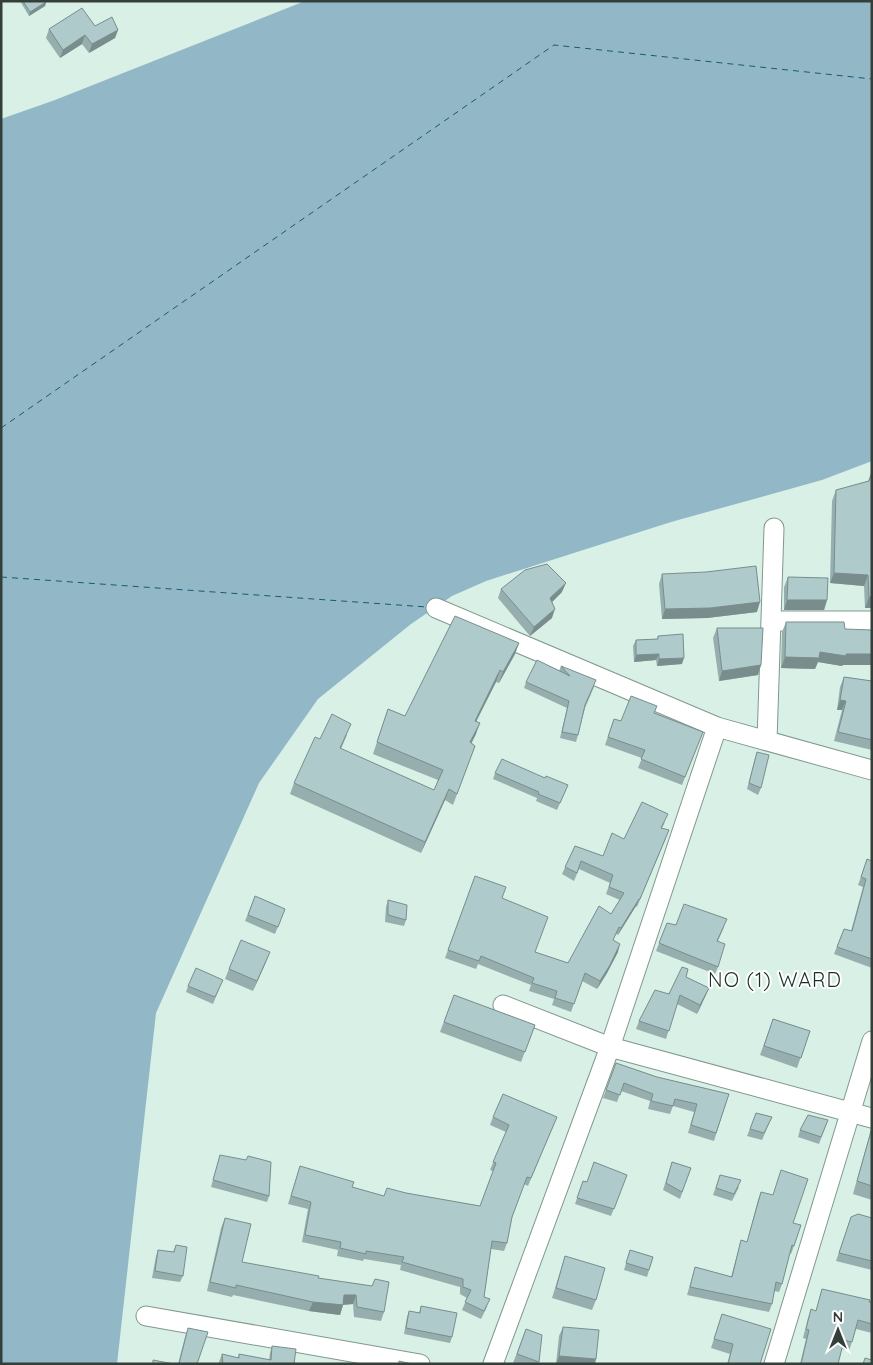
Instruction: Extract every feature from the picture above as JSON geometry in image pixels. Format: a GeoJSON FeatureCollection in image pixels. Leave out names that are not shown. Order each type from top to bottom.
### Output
{"type":"FeatureCollection","features":[{"type":"Feature","properties":{"kind":"street"},"geometry":{"type":"LineString","coordinates":[[767,741],[774,528]]}},
{"type":"Feature","properties":{"kind":"street"},"geometry":{"type":"LineString","coordinates":[[436,608],[717,727],[872,770]]}},
{"type":"Feature","properties":{"kind":"street"},"geometry":{"type":"LineString","coordinates":[[771,620],[872,621]]}},
{"type":"Feature","properties":{"kind":"street"},"geometry":{"type":"LineString","coordinates":[[493,1364],[610,1047],[717,727]]}},
{"type":"Feature","properties":{"kind":"street"},"geometry":{"type":"LineString","coordinates":[[503,1005],[610,1047],[872,1118]]}},
{"type":"Feature","properties":{"kind":"street"},"geometry":{"type":"LineString","coordinates":[[774,1364],[872,1042]]}},
{"type":"Feature","properties":{"kind":"street"},"geometry":{"type":"LineString","coordinates":[[146,1316],[420,1364]]}},
{"type":"Feature","properties":{"kind":"water"},"geometry":{"type":"Polygon","coordinates":[[[305,1],[872,1],[872,461],[822,480],[671,522],[486,581],[452,596],[411,624],[318,699],[259,783],[156,1013],[117,1364],[1,1364],[1,119],[55,100],[305,1]]]}},
{"type":"Feature","properties":{"kind":"building"},"geometry":{"type":"Polygon","coordinates":[[[23,1],[45,1],[46,2],[30,12],[23,1]]]}},
{"type":"Feature","properties":{"kind":"building"},"geometry":{"type":"Polygon","coordinates":[[[82,8],[95,26],[112,17],[118,30],[92,44],[85,35],[63,50],[49,29],[82,8]]]}},
{"type":"Feature","properties":{"kind":"building"},"geometry":{"type":"Polygon","coordinates":[[[872,472],[872,597],[869,597],[868,575],[834,573],[836,490],[869,481],[872,472]]]}},
{"type":"Feature","properties":{"kind":"building"},"geometry":{"type":"Polygon","coordinates":[[[547,564],[566,583],[550,598],[555,609],[534,627],[501,589],[525,570],[547,564]]]}},
{"type":"Feature","properties":{"kind":"building"},"geometry":{"type":"Polygon","coordinates":[[[756,566],[760,602],[710,608],[665,609],[662,574],[706,572],[756,566]]]}},
{"type":"Feature","properties":{"kind":"building"},"geometry":{"type":"Polygon","coordinates":[[[788,577],[828,578],[827,600],[787,600],[788,577]]]}},
{"type":"Feature","properties":{"kind":"building"},"geometry":{"type":"Polygon","coordinates":[[[455,616],[519,643],[503,672],[500,670],[475,721],[480,723],[470,742],[475,746],[457,794],[449,789],[425,842],[294,783],[315,737],[320,739],[332,714],[351,724],[340,748],[434,790],[443,770],[377,742],[388,709],[405,716],[455,616]]]}},
{"type":"Feature","properties":{"kind":"building"},"geometry":{"type":"Polygon","coordinates":[[[786,622],[844,622],[845,629],[872,630],[872,654],[846,654],[846,656],[820,652],[819,658],[785,657],[786,622]]]}},
{"type":"Feature","properties":{"kind":"building"},"geometry":{"type":"Polygon","coordinates":[[[717,628],[763,628],[761,665],[722,671],[717,628]]]}},
{"type":"Feature","properties":{"kind":"building"},"geometry":{"type":"Polygon","coordinates":[[[683,634],[684,658],[659,659],[659,654],[636,655],[636,640],[658,639],[658,636],[683,634]]]}},
{"type":"Feature","properties":{"kind":"building"},"geometry":{"type":"Polygon","coordinates":[[[537,660],[570,676],[561,666],[596,680],[585,705],[578,735],[562,732],[569,701],[526,682],[537,660]]]}},
{"type":"Feature","properties":{"kind":"building"},"geometry":{"type":"Polygon","coordinates":[[[844,677],[872,681],[872,740],[838,732],[846,701],[840,700],[844,677]]]}},
{"type":"Feature","properties":{"kind":"building"},"geometry":{"type":"Polygon","coordinates":[[[631,696],[657,706],[654,713],[703,732],[685,777],[641,759],[645,750],[608,737],[614,719],[621,721],[631,696]]]}},
{"type":"Feature","properties":{"kind":"building"},"geometry":{"type":"Polygon","coordinates":[[[757,752],[769,755],[761,788],[749,783],[757,752]]]}},
{"type":"Feature","properties":{"kind":"building"},"geometry":{"type":"Polygon","coordinates":[[[502,759],[545,778],[546,776],[568,785],[560,803],[495,773],[502,759]]]}},
{"type":"Feature","properties":{"kind":"building"},"geometry":{"type":"Polygon","coordinates":[[[642,802],[668,814],[661,828],[669,830],[640,899],[621,928],[619,927],[613,940],[620,944],[610,965],[600,981],[585,973],[574,1004],[555,998],[557,991],[532,983],[534,978],[481,956],[479,961],[448,950],[475,876],[506,887],[502,898],[548,917],[535,952],[568,963],[599,906],[611,914],[624,893],[609,887],[613,875],[581,861],[577,873],[565,867],[575,846],[603,856],[612,833],[624,839],[642,802]]]}},
{"type":"Feature","properties":{"kind":"building"},"geometry":{"type":"Polygon","coordinates":[[[867,859],[872,861],[872,959],[837,947],[844,929],[852,931],[866,879],[861,877],[867,859]]]}},
{"type":"Feature","properties":{"kind":"building"},"geometry":{"type":"Polygon","coordinates":[[[255,896],[285,909],[278,927],[248,915],[255,896]]]}},
{"type":"Feature","properties":{"kind":"building"},"geometry":{"type":"Polygon","coordinates":[[[388,900],[407,905],[406,920],[388,915],[388,900]]]}},
{"type":"Feature","properties":{"kind":"building"},"geometry":{"type":"Polygon","coordinates":[[[684,904],[727,919],[717,941],[725,944],[718,967],[659,943],[667,923],[676,925],[684,904]]]}},
{"type":"Feature","properties":{"kind":"building"},"geometry":{"type":"Polygon","coordinates":[[[241,940],[270,952],[257,981],[229,969],[241,940]]]}},
{"type":"Feature","properties":{"kind":"building"},"geometry":{"type":"Polygon","coordinates":[[[682,967],[688,969],[686,977],[709,988],[700,1005],[680,995],[669,1031],[639,1021],[655,990],[669,994],[682,967]]]}},
{"type":"Feature","properties":{"kind":"building"},"geometry":{"type":"Polygon","coordinates":[[[196,968],[223,980],[215,997],[188,986],[196,968]]]}},
{"type":"Feature","properties":{"kind":"building"},"geometry":{"type":"Polygon","coordinates":[[[454,995],[535,1025],[525,1052],[444,1022],[454,995]]]}},
{"type":"Feature","properties":{"kind":"building"},"geometry":{"type":"Polygon","coordinates":[[[773,1019],[810,1031],[801,1058],[764,1046],[773,1019]]]}},
{"type":"Feature","properties":{"kind":"building"},"geometry":{"type":"Polygon","coordinates":[[[616,1063],[657,1077],[729,1094],[716,1133],[691,1125],[697,1104],[675,1099],[673,1106],[651,1101],[653,1094],[624,1083],[620,1095],[606,1090],[616,1063]]]}},
{"type":"Feature","properties":{"kind":"building"},"geometry":{"type":"Polygon","coordinates":[[[503,1094],[557,1117],[531,1178],[527,1177],[512,1217],[507,1243],[492,1241],[484,1297],[490,1299],[484,1311],[465,1302],[471,1290],[463,1287],[463,1279],[402,1262],[404,1257],[366,1251],[366,1254],[340,1248],[341,1242],[305,1235],[311,1202],[291,1196],[300,1166],[354,1182],[352,1187],[384,1196],[387,1188],[480,1206],[496,1163],[493,1162],[509,1125],[493,1117],[503,1094]]]}},
{"type":"Feature","properties":{"kind":"building"},"geometry":{"type":"Polygon","coordinates":[[[756,1113],[772,1117],[764,1133],[750,1129],[756,1113]]]}},
{"type":"Feature","properties":{"kind":"building"},"geometry":{"type":"Polygon","coordinates":[[[808,1115],[828,1120],[821,1137],[800,1130],[808,1115]]]}},
{"type":"Feature","properties":{"kind":"building"},"geometry":{"type":"Polygon","coordinates":[[[872,1128],[872,1186],[857,1181],[872,1128]]]}},
{"type":"Feature","properties":{"kind":"building"},"geometry":{"type":"Polygon","coordinates":[[[220,1155],[246,1160],[248,1156],[271,1162],[269,1196],[213,1180],[220,1155]]]}},
{"type":"Feature","properties":{"kind":"building"},"geometry":{"type":"Polygon","coordinates":[[[594,1162],[627,1175],[614,1209],[577,1198],[583,1181],[587,1182],[594,1162]]]}},
{"type":"Feature","properties":{"kind":"building"},"geometry":{"type":"Polygon","coordinates":[[[672,1162],[691,1168],[682,1192],[666,1183],[672,1162]]]}},
{"type":"Feature","properties":{"kind":"building"},"geometry":{"type":"Polygon","coordinates":[[[781,1170],[808,1179],[793,1223],[801,1225],[794,1246],[792,1245],[782,1284],[776,1282],[772,1304],[690,1287],[695,1267],[732,1277],[741,1240],[747,1242],[761,1192],[773,1195],[781,1170]]]}},
{"type":"Feature","properties":{"kind":"building"},"geometry":{"type":"Polygon","coordinates":[[[720,1175],[741,1180],[734,1194],[716,1188],[720,1175]]]}},
{"type":"Feature","properties":{"kind":"building"},"geometry":{"type":"Polygon","coordinates":[[[858,1214],[872,1218],[872,1261],[839,1253],[851,1217],[858,1214]]]}},
{"type":"Feature","properties":{"kind":"building"},"geometry":{"type":"Polygon","coordinates":[[[225,1218],[251,1224],[242,1262],[319,1276],[318,1278],[372,1286],[375,1279],[389,1282],[384,1312],[357,1307],[356,1295],[344,1295],[343,1305],[313,1302],[236,1285],[236,1288],[210,1282],[225,1218]]]}},
{"type":"Feature","properties":{"kind":"building"},"geometry":{"type":"Polygon","coordinates":[[[176,1245],[187,1247],[183,1276],[155,1271],[158,1250],[174,1252],[176,1245]]]}},
{"type":"Feature","properties":{"kind":"building"},"geometry":{"type":"Polygon","coordinates":[[[630,1250],[653,1257],[649,1270],[626,1263],[630,1250]]]}},
{"type":"Feature","properties":{"kind":"building"},"geometry":{"type":"Polygon","coordinates":[[[565,1256],[605,1268],[596,1300],[556,1288],[565,1256]]]}},
{"type":"Feature","properties":{"kind":"building"},"geometry":{"type":"Polygon","coordinates":[[[822,1289],[870,1300],[869,1302],[872,1302],[872,1324],[858,1320],[852,1342],[844,1340],[838,1364],[801,1364],[809,1330],[806,1329],[811,1309],[816,1311],[822,1289]]]}},
{"type":"Feature","properties":{"kind":"building"},"geometry":{"type":"Polygon","coordinates":[[[421,1306],[457,1313],[452,1337],[406,1328],[409,1311],[420,1313],[421,1306]]]}},
{"type":"Feature","properties":{"kind":"building"},"geometry":{"type":"Polygon","coordinates":[[[722,1314],[771,1329],[760,1364],[728,1364],[733,1344],[714,1339],[722,1314]]]}},
{"type":"Feature","properties":{"kind":"building"},"geometry":{"type":"Polygon","coordinates":[[[563,1327],[599,1330],[596,1359],[559,1356],[563,1327]]]}},
{"type":"Feature","properties":{"kind":"building"},"geometry":{"type":"Polygon","coordinates":[[[188,1328],[208,1332],[197,1364],[179,1364],[188,1328]]]}},
{"type":"Feature","properties":{"kind":"building"},"geometry":{"type":"Polygon","coordinates":[[[526,1329],[542,1335],[539,1362],[517,1354],[526,1329]]]}},
{"type":"Feature","properties":{"kind":"building"},"geometry":{"type":"Polygon","coordinates":[[[272,1346],[296,1349],[294,1364],[223,1364],[222,1354],[239,1358],[239,1354],[271,1360],[272,1346]]]}},
{"type":"Feature","properties":{"kind":"building"},"geometry":{"type":"Polygon","coordinates":[[[865,1358],[872,1360],[872,1364],[863,1364],[865,1358]]]}},
{"type":"Feature","properties":{"kind":"building"},"geometry":{"type":"Polygon","coordinates":[[[153,1360],[174,1364],[153,1364],[153,1360]]]}},
{"type":"Feature","properties":{"kind":"building"},"geometry":{"type":"Polygon","coordinates":[[[399,1361],[412,1364],[399,1364],[399,1361]]]}},
{"type":"Feature","properties":{"kind":"ferry route"},"geometry":{"type":"LineString","coordinates":[[1,428],[554,45],[872,79]]}},
{"type":"Feature","properties":{"kind":"ferry route"},"geometry":{"type":"LineString","coordinates":[[1,577],[427,607]]}},
{"type":"Feature","properties":{"kind":"district","name":"NO (1) WARD"},"geometry":{"type":"Point","coordinates":[775,979]}}]}
